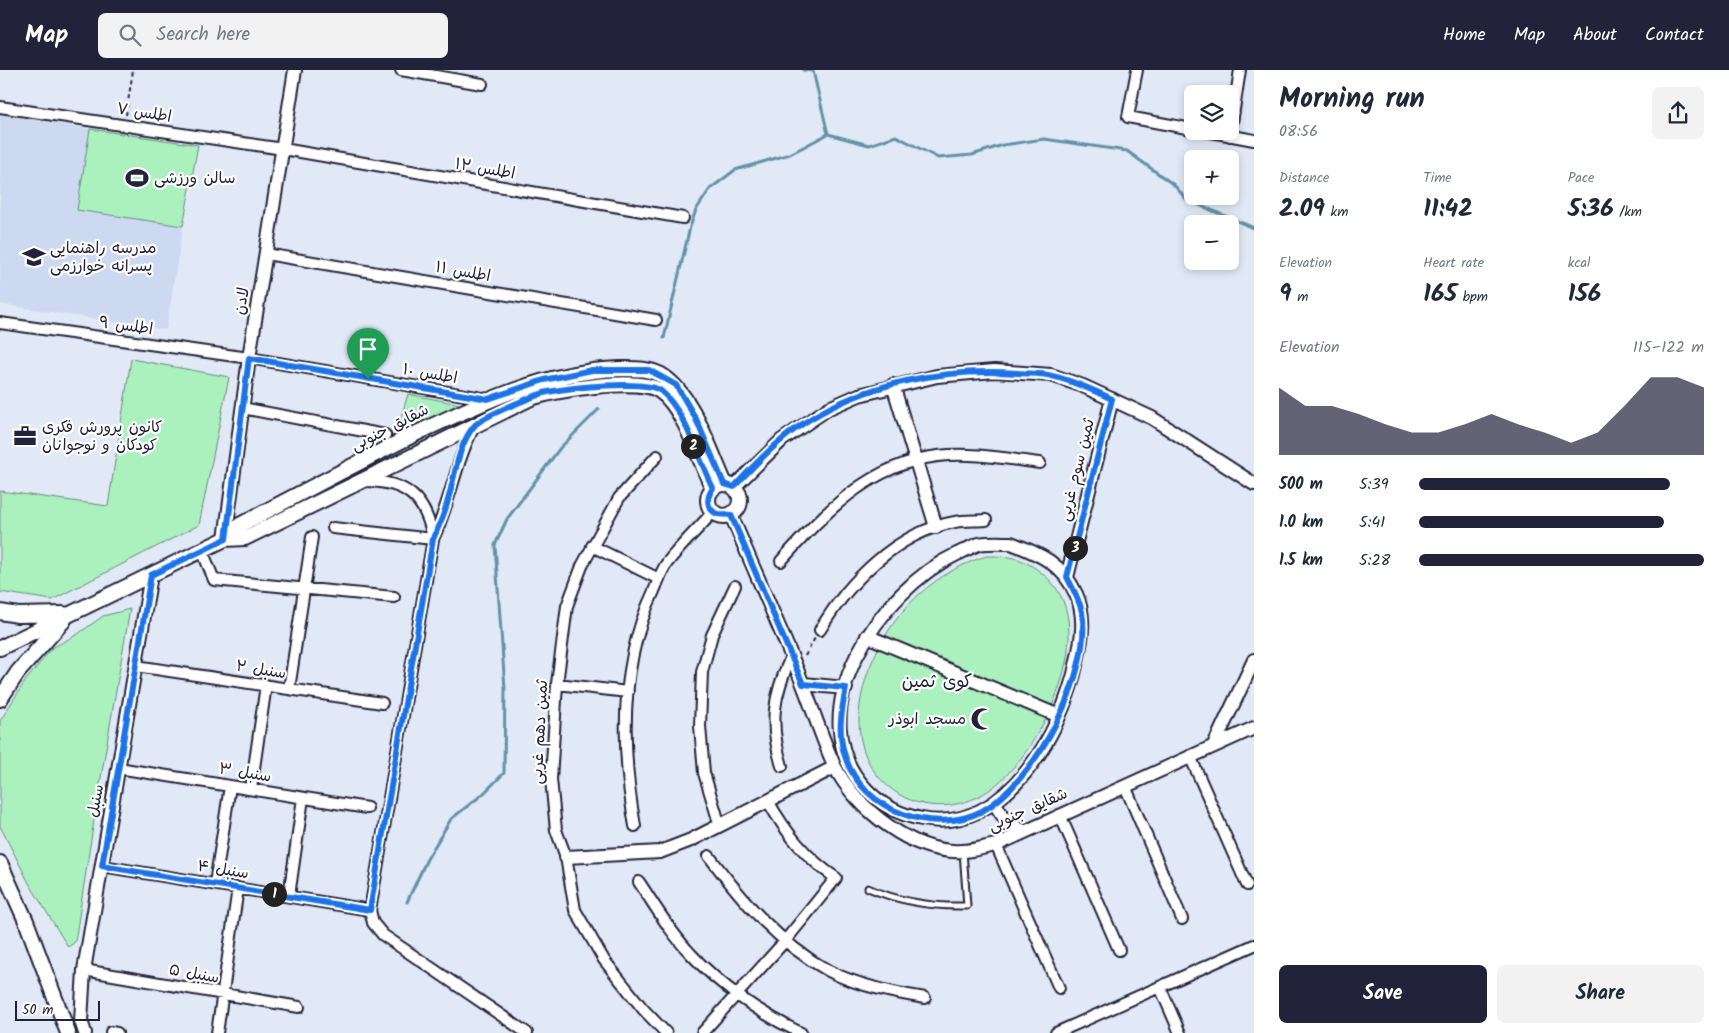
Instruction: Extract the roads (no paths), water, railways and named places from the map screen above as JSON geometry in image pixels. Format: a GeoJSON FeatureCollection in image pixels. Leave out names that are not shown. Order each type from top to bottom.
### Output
{"type":"FeatureCollection","features":[{"type":"Feature","properties":{"kind":"main road","name":"شقایق جنوبی"},"geometry":{"type":"LineString","coordinates":[[0,648],[226,539],[248,521],[381,451],[488,399],[544,380],[592,370],[649,370],[676,385],[696,419],[724,486]]}},
{"type":"Feature","properties":{"kind":"main road","name":"شقایق جنوبی"},"geometry":{"type":"LineString","coordinates":[[226,539],[245,538],[476,424],[548,392],[624,385],[654,388],[660,391],[675,408],[724,486]]}},
{"type":"Feature","properties":{"kind":"main road"},"geometry":{"type":"LineString","coordinates":[[724,486],[739,495],[740,501],[738,508],[731,515],[721,516],[713,512],[708,500],[724,486]]}},
{"type":"Feature","properties":{"kind":"main road"},"geometry":{"type":"LineString","coordinates":[[0,612],[18,615],[70,614]]}},
{"type":"Feature","properties":{"kind":"main road"},"geometry":{"type":"LineString","coordinates":[[0,699],[18,672],[70,614]]}},
{"type":"Feature","properties":{"kind":"main road"},"geometry":{"type":"LineString","coordinates":[[0,863],[26,921],[68,1033]]}},
{"type":"Feature","properties":{"kind":"street","name":"لادن"},"geometry":{"type":"LineString","coordinates":[[226,539],[249,358],[295,70]]}},
{"type":"Feature","properties":{"kind":"street"},"geometry":{"type":"LineString","coordinates":[[401,70],[482,84]]}},
{"type":"Feature","properties":{"kind":"street"},"geometry":{"type":"LineString","coordinates":[[1137,70],[1128,117],[1184,128]]}},
{"type":"Feature","properties":{"kind":"street"},"geometry":{"type":"LineString","coordinates":[[1238,85],[1240,70]]}},
{"type":"Feature","properties":{"kind":"street","name":"اطلس ۷"},"geometry":{"type":"LineString","coordinates":[[0,107],[283,150]]}},
{"type":"Feature","properties":{"kind":"street"},"geometry":{"type":"LineString","coordinates":[[1239,138],[1254,140]]}},
{"type":"Feature","properties":{"kind":"street","name":"اطلس ۱۲"},"geometry":{"type":"LineString","coordinates":[[283,150],[683,218]]}},
{"type":"Feature","properties":{"kind":"street","name":"اطلس ۱۱"},"geometry":{"type":"LineString","coordinates":[[266,254],[656,320]]}},
{"type":"Feature","properties":{"kind":"street","name":"اطلس ۹"},"geometry":{"type":"LineString","coordinates":[[0,323],[249,358]]}},
{"type":"Feature","properties":{"kind":"street","name":"اطلس ۱۰"},"geometry":{"type":"LineString","coordinates":[[249,358],[488,399]]}},
{"type":"Feature","properties":{"kind":"street"},"geometry":{"type":"LineString","coordinates":[[724,486],[805,422],[829,408],[859,395],[893,385],[937,376],[994,372],[1051,375],[1112,399],[1152,418],[1254,484]]}},
{"type":"Feature","properties":{"kind":"street"},"geometry":{"type":"LineString","coordinates":[[893,385],[936,527]]}},
{"type":"Feature","properties":{"kind":"street","name":"ثمین سوم غربی"},"geometry":{"type":"LineString","coordinates":[[1067,577],[1112,399]]}},
{"type":"Feature","properties":{"kind":"street"},"geometry":{"type":"LineString","coordinates":[[242,408],[385,435]]}},
{"type":"Feature","properties":{"kind":"street"},"geometry":{"type":"LineString","coordinates":[[476,424],[463,446],[448,501],[433,539],[370,910],[373,923],[383,935],[527,1033]]}},
{"type":"Feature","properties":{"kind":"street"},"geometry":{"type":"LineString","coordinates":[[781,561],[819,519],[855,489],[892,468],[938,456],[977,455],[1040,462]]}},
{"type":"Feature","properties":{"kind":"street","name":"ثمین دهم غربی"},"geometry":{"type":"LineString","coordinates":[[657,456],[619,498],[582,566],[567,606],[557,684],[551,779],[556,830],[566,857],[575,910],[604,960],[643,1009],[666,1033]]}},
{"type":"Feature","properties":{"kind":"street"},"geometry":{"type":"LineString","coordinates":[[363,481],[395,484],[409,492],[422,506],[430,520],[433,539]]}},
{"type":"Feature","properties":{"kind":"street"},"geometry":{"type":"LineString","coordinates":[[635,826],[628,780],[626,726],[628,672],[636,636],[666,564],[713,512]]}},
{"type":"Feature","properties":{"kind":"street","name":"شقایق جنوبی"},"geometry":{"type":"LineString","coordinates":[[731,515],[803,684],[835,766],[859,802],[876,818],[900,833],[923,843],[947,850],[963,851],[996,845],[1254,728]]}},
{"type":"Feature","properties":{"kind":"street"},"geometry":{"type":"LineString","coordinates":[[820,630],[837,603],[872,566],[912,536],[955,522],[986,520]]}},
{"type":"Feature","properties":{"kind":"street"},"geometry":{"type":"LineString","coordinates":[[333,528],[433,539]]}},
{"type":"Feature","properties":{"kind":"street"},"geometry":{"type":"LineString","coordinates":[[289,689],[312,537]]}},
{"type":"Feature","properties":{"kind":"street"},"geometry":{"type":"LineString","coordinates":[[1012,543],[1043,555],[1067,577],[1077,594],[1082,613],[1083,632],[1074,676],[1060,716],[1044,746],[1030,766],[995,803],[980,812],[958,819],[934,821],[910,817],[877,799],[861,784],[846,758],[839,719],[854,661],[867,636],[883,612],[902,591],[924,573],[948,558],[978,544],[1012,543]]}},
{"type":"Feature","properties":{"kind":"street"},"geometry":{"type":"LineString","coordinates":[[592,546],[659,579]]}},
{"type":"Feature","properties":{"kind":"street"},"geometry":{"type":"LineString","coordinates":[[202,550],[214,580],[394,597]]}},
{"type":"Feature","properties":{"kind":"street","name":"سنبل"},"geometry":{"type":"LineString","coordinates":[[84,1033],[81,1021],[84,970],[151,575]]}},
{"type":"Feature","properties":{"kind":"street"},"geometry":{"type":"LineString","coordinates":[[720,826],[704,773],[700,726],[702,672],[712,635],[735,586]]}},
{"type":"Feature","properties":{"kind":"street"},"geometry":{"type":"LineString","coordinates":[[867,636],[1060,716]]}},
{"type":"Feature","properties":{"kind":"street"},"geometry":{"type":"LineString","coordinates":[[782,766],[774,731],[774,708],[779,682],[791,657]]}},
{"type":"Feature","properties":{"kind":"street"},"geometry":{"type":"LineString","coordinates":[[1214,746],[1254,660]]}},
{"type":"Feature","properties":{"kind":"street","name":"سنبل ۲"},"geometry":{"type":"LineString","coordinates":[[136,666],[382,703]]}},
{"type":"Feature","properties":{"kind":"street"},"geometry":{"type":"LineString","coordinates":[[557,684],[628,692]]}},
{"type":"Feature","properties":{"kind":"street"},"geometry":{"type":"LineString","coordinates":[[803,684],[846,688]]}},
{"type":"Feature","properties":{"kind":"street"},"geometry":{"type":"LineString","coordinates":[[251,789],[266,686]]}},
{"type":"Feature","properties":{"kind":"street"},"geometry":{"type":"LineString","coordinates":[[1190,756],[1247,885]]}},
{"type":"Feature","properties":{"kind":"street"},"geometry":{"type":"LineString","coordinates":[[566,857],[660,852],[720,826],[835,766]]}},
{"type":"Feature","properties":{"kind":"street","name":"سنبل ۳"},"geometry":{"type":"LineString","coordinates":[[118,768],[367,808]]}},
{"type":"Feature","properties":{"kind":"street"},"geometry":{"type":"LineString","coordinates":[[215,884],[230,786]]}},
{"type":"Feature","properties":{"kind":"street"},"geometry":{"type":"LineString","coordinates":[[1125,786],[1182,919]]}},
{"type":"Feature","properties":{"kind":"street"},"geometry":{"type":"LineString","coordinates":[[290,896],[303,798]]}},
{"type":"Feature","properties":{"kind":"street"},"geometry":{"type":"LineString","coordinates":[[702,1033],[785,941],[836,878],[815,864],[796,844],[768,801]]}},
{"type":"Feature","properties":{"kind":"street"},"geometry":{"type":"LineString","coordinates":[[995,803],[1002,816],[1012,827],[1024,831]]}},
{"type":"Feature","properties":{"kind":"street"},"geometry":{"type":"LineString","coordinates":[[1060,815],[1119,950]]}},
{"type":"Feature","properties":{"kind":"street"},"geometry":{"type":"LineString","coordinates":[[996,845],[1059,988]]}},
{"type":"Feature","properties":{"kind":"street"},"geometry":{"type":"LineString","coordinates":[[709,856],[756,915],[785,941],[831,972],[896,993],[925,998]]}},
{"type":"Feature","properties":{"kind":"street","name":"سنبل ۴"},"geometry":{"type":"LineString","coordinates":[[102,866],[370,910]]}},
{"type":"Feature","properties":{"kind":"street"},"geometry":{"type":"LineString","coordinates":[[639,882],[689,952],[712,976],[762,1011],[801,1033]]}},
{"type":"Feature","properties":{"kind":"street"},"geometry":{"type":"LineString","coordinates":[[217,1033],[238,888]]}},
{"type":"Feature","properties":{"kind":"street"},"geometry":{"type":"LineString","coordinates":[[1061,1032],[1254,945]]}},
{"type":"Feature","properties":{"kind":"street","name":"سنبل ۵"},"geometry":{"type":"LineString","coordinates":[[84,970],[299,1007]]}},
{"type":"Feature","properties":{"kind":"street"},"geometry":{"type":"LineString","coordinates":[[1160,987],[1180,1033]]}},
{"type":"Feature","properties":{"kind":"lane"},"geometry":{"type":"LineString","coordinates":[[868,888],[905,901],[941,906],[967,906],[963,851]]}},
{"type":"Feature","properties":{"kind":"waterway"},"geometry":{"type":"LineString","coordinates":[[803,70],[813,71],[828,134],[869,145],[896,136],[938,158],[972,155],[1003,145],[1044,139],[1127,151],[1174,185],[1187,200],[1254,228]]}},
{"type":"Feature","properties":{"kind":"waterway"},"geometry":{"type":"LineString","coordinates":[[664,338],[690,227],[696,210],[710,189],[735,170],[790,154],[828,134]]}},
{"type":"Feature","properties":{"kind":"waterway"},"geometry":{"type":"LineString","coordinates":[[407,902],[427,859],[451,819],[483,794],[504,773],[505,689],[495,545],[507,519],[560,448],[599,409]]}},
{"type":"Feature","properties":{"kind":"place","name":"سالن ورزشی"},"geometry":{"type":"Point","coordinates":[137,178]}},
{"type":"Feature","properties":{"kind":"place","name":"مدرسه راهنمایی پسرانه خوارزمی"},"geometry":{"type":"Point","coordinates":[34,257]}},
{"type":"Feature","properties":{"kind":"place","name":"کانون پرورش فکری کودکان و نوجوانان"},"geometry":{"type":"Point","coordinates":[25,436]}},
{"type":"Feature","properties":{"kind":"place","name":"مسجد ابوذر"},"geometry":{"type":"Point","coordinates":[982,719]}},
{"type":"Feature","properties":{"kind":"district","name":"کوی ثمین"},"geometry":{"type":"Point","coordinates":[937,682]}}]}
